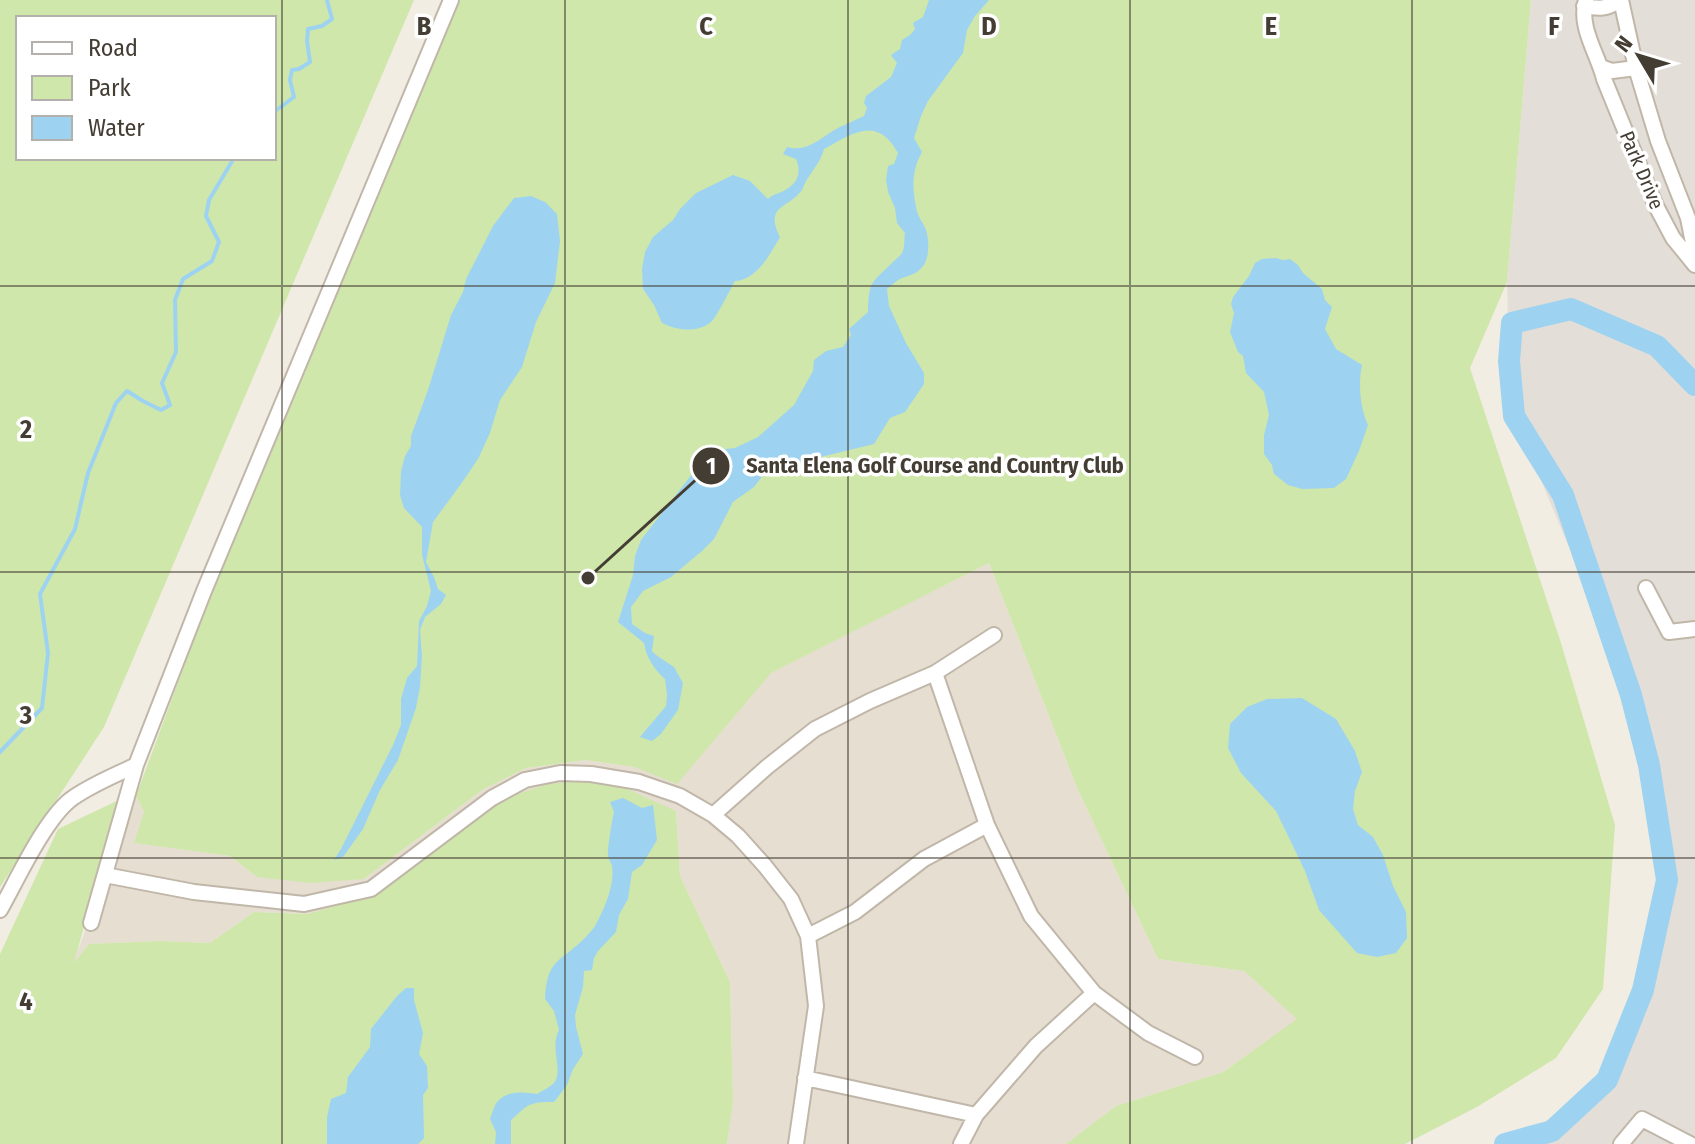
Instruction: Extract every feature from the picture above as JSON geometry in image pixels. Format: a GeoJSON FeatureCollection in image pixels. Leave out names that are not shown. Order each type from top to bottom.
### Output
{"type":"FeatureCollection","features":[{"type":"Feature","properties":{"kind":"street"},"geometry":{"type":"LineString","coordinates":[[91,923],[136,765],[204,591],[451,0]]}},
{"type":"Feature","properties":{"kind":"street","name":"Park Drive"},"geometry":{"type":"LineString","coordinates":[[1695,253],[1688,218],[1658,141],[1636,68],[1620,0],[1608,8],[1598,9],[1585,3],[1585,28],[1655,204],[1673,238],[1695,265]]}},
{"type":"Feature","properties":{"kind":"street"},"geometry":{"type":"LineString","coordinates":[[1601,67],[1612,71],[1636,68]]}},
{"type":"Feature","properties":{"kind":"street"},"geometry":{"type":"LineString","coordinates":[[1646,588],[1669,632],[1695,629]]}},
{"type":"Feature","properties":{"kind":"street"},"geometry":{"type":"LineString","coordinates":[[713,815],[815,729],[935,673],[994,635]]}},
{"type":"Feature","properties":{"kind":"street"},"geometry":{"type":"LineString","coordinates":[[935,673],[987,825],[1031,916],[1094,993],[1148,1033],[1195,1057]]}},
{"type":"Feature","properties":{"kind":"street"},"geometry":{"type":"LineString","coordinates":[[0,910],[55,815],[69,801],[91,787],[136,765]]}},
{"type":"Feature","properties":{"kind":"street"},"geometry":{"type":"LineString","coordinates":[[105,875],[194,892],[304,904],[371,889],[492,798],[525,780],[560,773],[591,774],[639,782],[680,796],[713,815],[738,836],[791,899],[808,936],[816,1006],[796,1144]]}},
{"type":"Feature","properties":{"kind":"street"},"geometry":{"type":"LineString","coordinates":[[808,936],[855,912],[924,859],[987,825]]}},
{"type":"Feature","properties":{"kind":"street"},"geometry":{"type":"LineString","coordinates":[[961,1144],[976,1115],[1036,1046],[1094,993]]}},
{"type":"Feature","properties":{"kind":"street"},"geometry":{"type":"LineString","coordinates":[[805,1078],[976,1115]]}},
{"type":"Feature","properties":{"kind":"street"},"geometry":{"type":"LineString","coordinates":[[1621,1144],[1642,1119],[1690,1144]]}},
{"type":"Feature","properties":{"kind":"shaded area"},"geometry":{"type":"Polygon","coordinates":[[[1531,0],[1695,0],[1695,1144],[1505,1144],[1553,1131],[1607,1080],[1643,990],[1667,880],[1649,765],[1631,695],[1514,416],[1507,282],[1531,0]]]}},
{"type":"Feature","properties":{"kind":"shaded area"},"geometry":{"type":"Polygon","coordinates":[[[989,563],[1078,790],[1158,959],[1244,971],[1298,1019],[1223,1072],[1116,1106],[1066,1144],[727,1144],[733,1102],[730,982],[680,876],[676,811],[486,811],[375,895],[307,914],[254,912],[210,943],[160,941],[89,944],[72,966],[136,796],[144,812],[135,843],[230,856],[257,877],[364,879],[482,790],[526,768],[586,760],[634,767],[677,783],[770,673],[989,563]]]}},
{"type":"Feature","properties":{"kind":"green space"},"geometry":{"type":"Polygon","coordinates":[[[0,0],[414,0],[104,727],[0,887],[0,0]]]}},
{"type":"Feature","properties":{"kind":"green space"},"geometry":{"type":"Polygon","coordinates":[[[459,0],[1531,0],[1507,282],[1470,368],[1561,643],[1615,825],[1603,989],[1556,1058],[1477,1107],[1405,1144],[1066,1144],[1116,1106],[1223,1072],[1297,1019],[1244,971],[1158,959],[1078,790],[989,563],[771,673],[677,784],[634,767],[586,760],[526,768],[482,790],[364,879],[310,883],[257,877],[230,856],[134,843],[144,812],[136,796],[211,593],[459,0]]]}},
{"type":"Feature","properties":{"kind":"green space"},"geometry":{"type":"Polygon","coordinates":[[[594,780],[625,788],[676,811],[680,876],[730,982],[733,1102],[727,1144],[0,1144],[0,954],[58,829],[125,797],[98,876],[74,963],[89,944],[160,941],[210,943],[254,912],[307,914],[374,895],[486,811],[512,796],[548,784],[594,780]]]}},
{"type":"Feature","properties":{"kind":"water"},"geometry":{"type":"Polygon","coordinates":[[[929,0],[989,0],[967,30],[963,53],[928,101],[914,138],[922,152],[916,165],[914,185],[917,210],[927,234],[927,258],[918,271],[887,289],[889,306],[924,373],[924,384],[905,412],[890,418],[874,444],[767,470],[754,487],[733,502],[714,539],[702,551],[671,577],[643,591],[631,607],[632,624],[654,636],[652,651],[674,667],[683,683],[678,710],[661,734],[652,741],[640,737],[666,706],[667,695],[665,679],[651,662],[644,643],[618,622],[641,540],[699,465],[715,450],[735,448],[758,437],[794,405],[813,371],[814,360],[826,351],[843,347],[851,335],[849,329],[868,312],[873,283],[904,248],[905,233],[897,223],[886,180],[888,166],[894,164],[898,153],[890,141],[873,131],[855,133],[824,149],[802,190],[776,213],[780,237],[767,258],[750,276],[735,281],[712,321],[700,328],[680,329],[662,323],[643,289],[645,252],[653,237],[673,220],[696,193],[733,175],[750,181],[768,199],[791,186],[798,176],[798,167],[796,159],[783,154],[787,147],[809,146],[864,116],[866,96],[891,77],[897,63],[891,55],[900,49],[902,40],[915,29],[913,23],[923,17],[929,0]]]}},
{"type":"Feature","properties":{"kind":"water"},"geometry":{"type":"Polygon","coordinates":[[[531,196],[545,202],[557,214],[560,241],[555,283],[536,322],[522,367],[500,400],[478,459],[433,522],[426,562],[438,589],[446,595],[441,604],[425,617],[420,630],[422,656],[416,708],[398,760],[380,790],[363,829],[343,857],[334,860],[401,725],[401,699],[407,678],[417,666],[419,621],[431,591],[422,555],[422,527],[404,508],[400,495],[405,456],[411,446],[411,436],[451,315],[466,279],[493,226],[514,198],[531,196]]]}},
{"type":"Feature","properties":{"kind":"water"},"geometry":{"type":"Polygon","coordinates":[[[1276,258],[1290,259],[1322,289],[1325,300],[1332,307],[1325,329],[1336,349],[1362,365],[1360,395],[1368,425],[1346,479],[1334,488],[1302,489],[1288,485],[1274,474],[1264,454],[1264,435],[1269,415],[1264,392],[1246,373],[1243,356],[1238,352],[1230,332],[1233,297],[1255,263],[1276,258]]]}},
{"type":"Feature","properties":{"kind":"water"},"geometry":{"type":"Polygon","coordinates":[[[1302,698],[1336,719],[1355,751],[1362,772],[1353,809],[1358,825],[1373,837],[1383,855],[1406,912],[1407,938],[1396,953],[1377,957],[1357,953],[1319,910],[1305,871],[1276,811],[1241,773],[1228,748],[1230,724],[1247,707],[1267,699],[1302,698]]]}},
{"type":"Feature","properties":{"kind":"water"},"geometry":{"type":"Polygon","coordinates":[[[623,798],[642,808],[653,805],[657,840],[642,865],[632,872],[628,899],[619,915],[616,932],[598,951],[592,970],[584,971],[575,1015],[583,1054],[554,1102],[534,1103],[526,1107],[511,1120],[511,1144],[495,1144],[496,1132],[490,1119],[498,1101],[511,1093],[537,1094],[557,1078],[555,1044],[559,1030],[554,1011],[545,999],[548,977],[555,964],[592,930],[605,905],[612,874],[608,854],[614,812],[610,802],[623,798]]]}},
{"type":"Feature","properties":{"kind":"water"},"geometry":{"type":"Polygon","coordinates":[[[406,988],[414,988],[423,1033],[419,1054],[427,1066],[428,1088],[423,1095],[424,1138],[418,1144],[327,1144],[331,1099],[346,1093],[348,1077],[370,1047],[371,1029],[406,988]]]}},
{"type":"Feature","properties":{"kind":"waterway"},"geometry":{"type":"LineString","coordinates":[[276,110],[294,97],[290,80],[292,70],[310,62],[308,29],[322,26],[332,19],[327,0]]}},
{"type":"Feature","properties":{"kind":"waterway"},"geometry":{"type":"LineString","coordinates":[[0,752],[42,708],[48,653],[40,594],[75,529],[88,473],[116,403],[127,391],[161,410],[170,405],[162,383],[176,352],[175,300],[183,279],[212,261],[219,242],[206,216],[209,200],[233,160]]}},
{"type":"Feature","properties":{"kind":"waterway"},"geometry":{"type":"LineString","coordinates":[[1505,1144],[1552,1131],[1607,1080],[1643,990],[1667,880],[1649,765],[1631,695],[1563,495],[1514,416],[1509,361],[1512,323],[1571,309],[1657,346],[1695,385]]}},
{"type":"Feature","properties":{"kind":"place","name":"Santa Elena Golf Course and Country Club"},"geometry":{"type":"Point","coordinates":[588,578]}}]}
